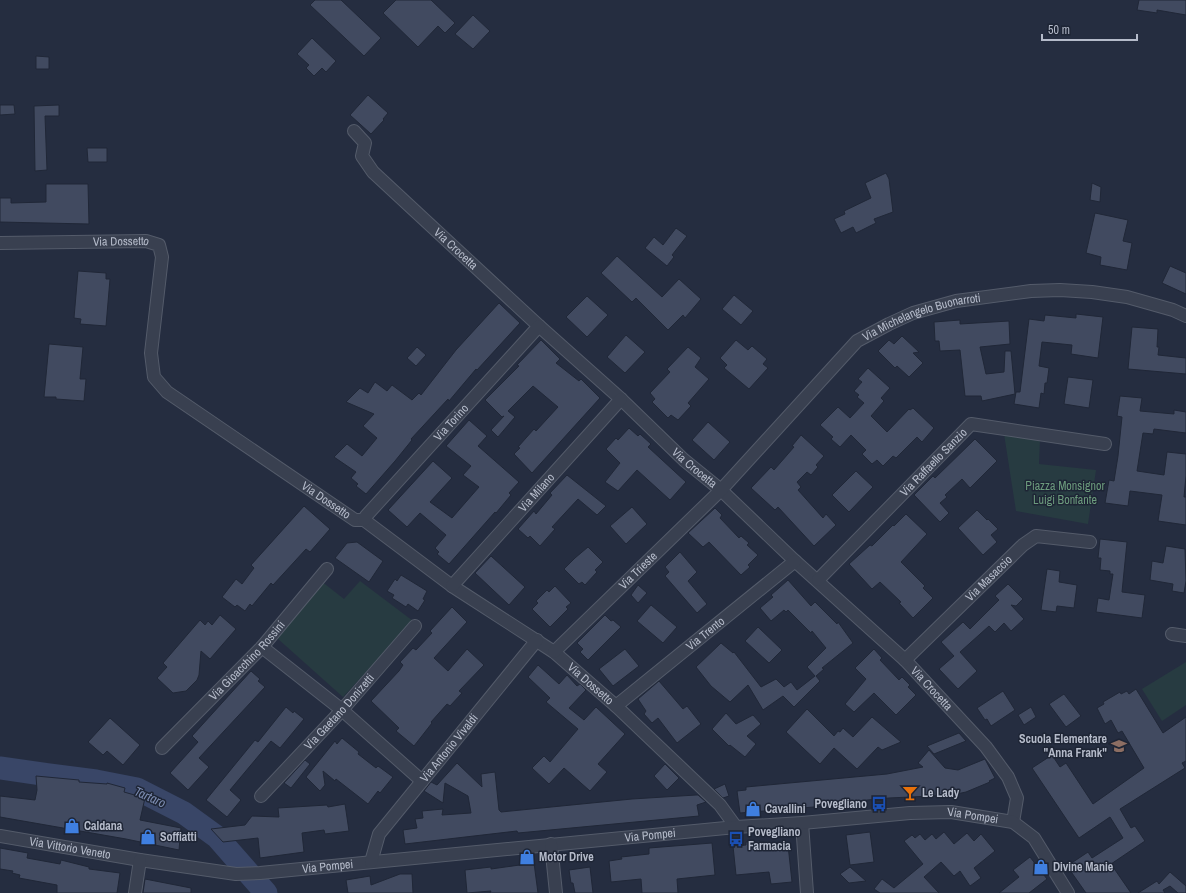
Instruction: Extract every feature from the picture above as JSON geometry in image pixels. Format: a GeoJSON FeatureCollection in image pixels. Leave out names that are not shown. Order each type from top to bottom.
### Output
{"type":"FeatureCollection","features":[{"type":"Feature","properties":{"kind":"street","name":"Via Crocetta"},"geometry":{"type":"LineString","coordinates":[[354,131],[365,143],[362,156],[373,172],[539,326],[621,398],[684,460],[721,490],[796,562],[818,580],[905,660],[986,747],[1008,777],[1017,798],[1013,822]]}},
{"type":"Feature","properties":{"kind":"street","name":"Via Dossetto"},"geometry":{"type":"LineString","coordinates":[[0,243],[146,241],[159,245],[162,257],[151,353],[154,377],[167,392],[355,520],[364,520],[452,586],[554,652],[616,706],[720,805],[736,827]]}},
{"type":"Feature","properties":{"kind":"street","name":"Via Michelangelo Buonarroti"},"geometry":{"type":"LineString","coordinates":[[721,490],[857,341],[913,313],[956,301],[1060,290],[1092,292],[1127,297],[1173,310],[1186,316]]}},
{"type":"Feature","properties":{"kind":"street","name":"Via Torino"},"geometry":{"type":"LineString","coordinates":[[364,520],[539,326]]}},
{"type":"Feature","properties":{"kind":"street","name":"Via Milano"},"geometry":{"type":"LineString","coordinates":[[452,586],[621,398]]}},
{"type":"Feature","properties":{"kind":"street","name":"Via Raffaello Sanzio"},"geometry":{"type":"LineString","coordinates":[[818,580],[971,424],[1105,444]]}},
{"type":"Feature","properties":{"kind":"street","name":"Via Trieste"},"geometry":{"type":"LineString","coordinates":[[554,652],[721,490]]}},
{"type":"Feature","properties":{"kind":"street","name":"Via Masaccio"},"geometry":{"type":"LineString","coordinates":[[905,660],[1023,544],[1036,536],[1090,542]]}},
{"type":"Feature","properties":{"kind":"street","name":"Via Trento"},"geometry":{"type":"LineString","coordinates":[[616,706],[796,562]]}},
{"type":"Feature","properties":{"kind":"street","name":"Via Gioacchino Rossini"},"geometry":{"type":"LineString","coordinates":[[162,748],[262,647],[328,569]]}},
{"type":"Feature","properties":{"kind":"street","name":"Via Gaetano Donizetti"},"geometry":{"type":"LineString","coordinates":[[261,796],[342,710],[415,626]]}},
{"type":"Feature","properties":{"kind":"street"},"geometry":{"type":"LineString","coordinates":[[1172,634],[1186,636]]}},
{"type":"Feature","properties":{"kind":"street","name":"Via Antonio Vivaldi"},"geometry":{"type":"LineString","coordinates":[[371,862],[379,834],[537,640]]}},
{"type":"Feature","properties":{"kind":"street"},"geometry":{"type":"LineString","coordinates":[[262,647],[342,710],[422,781]]}},
{"type":"Feature","properties":{"kind":"street","name":"Via Pompei"},"geometry":{"type":"LineString","coordinates":[[260,873],[736,827],[802,823],[910,813],[944,812],[1013,822],[1034,838],[1068,893]]}},
{"type":"Feature","properties":{"kind":"street"},"geometry":{"type":"LineString","coordinates":[[802,823],[807,893]]}},
{"type":"Feature","properties":{"kind":"street","name":"Via Vittorio Veneto"},"geometry":{"type":"LineString","coordinates":[[0,836],[140,860],[236,874],[260,873]]}},
{"type":"Feature","properties":{"kind":"street"},"geometry":{"type":"LineString","coordinates":[[551,844],[556,893]]}},
{"type":"Feature","properties":{"kind":"street"},"geometry":{"type":"LineString","coordinates":[[135,893],[140,860]]}},
{"type":"Feature","properties":{"kind":"green space","name":"Piazza Monsignor Luigi Bonfante"},"geometry":{"type":"Polygon","coordinates":[[[1004,434],[1040,439],[1039,464],[1096,470],[1088,524],[1016,511],[1004,434]]]}},
{"type":"Feature","properties":{"kind":"green space"},"geometry":{"type":"Polygon","coordinates":[[[321,581],[344,599],[360,581],[413,621],[343,697],[277,638],[321,581]]]}},
{"type":"Feature","properties":{"kind":"green space"},"geometry":{"type":"Polygon","coordinates":[[[1186,662],[1186,705],[1162,721],[1142,689],[1186,662]]]}},
{"type":"Feature","properties":{"kind":"building"},"geometry":{"type":"Polygon","coordinates":[[[315,0],[341,0],[381,38],[364,56],[310,5],[315,0]]]}},
{"type":"Feature","properties":{"kind":"building"},"geometry":{"type":"Polygon","coordinates":[[[396,0],[431,0],[455,23],[445,33],[438,26],[418,47],[383,13],[396,0]]]}},
{"type":"Feature","properties":{"kind":"building"},"geometry":{"type":"Polygon","coordinates":[[[1139,0],[1186,0],[1186,15],[1157,10],[1157,13],[1137,10],[1139,0]]]}},
{"type":"Feature","properties":{"kind":"building"},"geometry":{"type":"Polygon","coordinates":[[[473,15],[490,31],[473,49],[455,34],[473,15]]]}},
{"type":"Feature","properties":{"kind":"building"},"geometry":{"type":"Polygon","coordinates":[[[312,38],[336,61],[326,72],[322,68],[314,76],[306,68],[309,65],[297,54],[312,38]]]}},
{"type":"Feature","properties":{"kind":"building"},"geometry":{"type":"Polygon","coordinates":[[[36,56],[49,57],[49,69],[36,69],[36,56]]]}},
{"type":"Feature","properties":{"kind":"building"},"geometry":{"type":"Polygon","coordinates":[[[368,95],[388,113],[383,119],[384,120],[371,134],[350,115],[368,95]]]}},
{"type":"Feature","properties":{"kind":"building"},"geometry":{"type":"Polygon","coordinates":[[[0,105],[14,105],[15,114],[0,115],[0,105]]]}},
{"type":"Feature","properties":{"kind":"building"},"geometry":{"type":"Polygon","coordinates":[[[59,105],[59,116],[45,116],[47,170],[35,171],[34,106],[59,105]]]}},
{"type":"Feature","properties":{"kind":"building"},"geometry":{"type":"Polygon","coordinates":[[[87,148],[107,148],[107,162],[88,162],[87,148]]]}},
{"type":"Feature","properties":{"kind":"building"},"geometry":{"type":"Polygon","coordinates":[[[886,173],[889,179],[893,212],[874,219],[876,223],[856,233],[853,227],[841,233],[834,219],[845,214],[844,211],[871,198],[865,183],[886,173]]]}},
{"type":"Feature","properties":{"kind":"building"},"geometry":{"type":"Polygon","coordinates":[[[1092,183],[1101,187],[1100,202],[1090,200],[1092,183]]]}},
{"type":"Feature","properties":{"kind":"building"},"geometry":{"type":"Polygon","coordinates":[[[46,184],[88,184],[89,224],[0,222],[0,198],[11,198],[11,203],[46,202],[46,184]]]}},
{"type":"Feature","properties":{"kind":"building"},"geometry":{"type":"Polygon","coordinates":[[[1095,213],[1128,220],[1123,241],[1132,243],[1127,270],[1100,265],[1101,257],[1086,253],[1095,213]]]}},
{"type":"Feature","properties":{"kind":"building"},"geometry":{"type":"Polygon","coordinates":[[[676,228],[687,236],[672,255],[674,257],[667,266],[645,248],[654,237],[663,245],[676,228]]]}},
{"type":"Feature","properties":{"kind":"building"},"geometry":{"type":"Polygon","coordinates":[[[617,256],[662,297],[679,279],[701,299],[685,318],[683,315],[668,330],[636,298],[632,302],[601,273],[617,256]]]}},
{"type":"Feature","properties":{"kind":"building"},"geometry":{"type":"Polygon","coordinates":[[[1170,266],[1186,273],[1186,294],[1162,283],[1170,266]]]}},
{"type":"Feature","properties":{"kind":"building"},"geometry":{"type":"Polygon","coordinates":[[[78,271],[106,273],[106,279],[110,279],[106,326],[80,324],[81,319],[74,318],[78,271]]]}},
{"type":"Feature","properties":{"kind":"building"},"geometry":{"type":"Polygon","coordinates":[[[734,295],[753,311],[741,325],[722,309],[734,295]]]}},
{"type":"Feature","properties":{"kind":"building"},"geometry":{"type":"Polygon","coordinates":[[[587,296],[608,315],[587,337],[566,317],[587,296]]]}},
{"type":"Feature","properties":{"kind":"building"},"geometry":{"type":"Polygon","coordinates":[[[499,303],[520,323],[477,370],[476,369],[449,401],[448,399],[411,439],[412,440],[395,461],[366,494],[356,486],[358,484],[351,478],[356,472],[334,457],[347,444],[362,456],[377,438],[363,426],[374,414],[346,402],[360,388],[368,393],[375,382],[387,391],[392,385],[412,400],[419,393],[421,395],[456,350],[499,303]]]}},
{"type":"Feature","properties":{"kind":"building"},"geometry":{"type":"Polygon","coordinates":[[[1076,314],[1103,317],[1098,358],[1071,354],[1072,345],[1042,342],[1039,366],[1049,368],[1044,394],[1041,393],[1039,408],[1014,404],[1016,392],[1020,392],[1029,319],[1044,321],[1045,315],[1076,318],[1076,314]]]}},
{"type":"Feature","properties":{"kind":"building"},"geometry":{"type":"Polygon","coordinates":[[[960,320],[960,324],[1009,321],[1010,344],[980,347],[986,374],[1004,372],[1005,351],[1011,351],[1015,394],[982,401],[981,396],[965,396],[960,350],[940,351],[939,341],[935,341],[934,322],[960,320]]]}},
{"type":"Feature","properties":{"kind":"building"},"geometry":{"type":"Polygon","coordinates":[[[1132,327],[1158,329],[1158,355],[1186,358],[1186,374],[1128,369],[1132,327]]]}},
{"type":"Feature","properties":{"kind":"building"},"geometry":{"type":"Polygon","coordinates":[[[626,335],[645,352],[625,373],[607,357],[626,335]]]}},
{"type":"Feature","properties":{"kind":"building"},"geometry":{"type":"Polygon","coordinates":[[[902,336],[919,352],[913,353],[923,363],[909,377],[897,366],[895,368],[878,351],[889,340],[894,344],[902,336]]]}},
{"type":"Feature","properties":{"kind":"building"},"geometry":{"type":"Polygon","coordinates":[[[541,340],[560,359],[556,363],[579,381],[581,379],[600,398],[532,473],[514,454],[520,448],[518,447],[534,429],[536,431],[558,407],[533,386],[508,411],[515,417],[498,437],[491,430],[504,416],[502,417],[485,400],[519,366],[517,365],[541,340]]]}},
{"type":"Feature","properties":{"kind":"building"},"geometry":{"type":"Polygon","coordinates":[[[736,340],[748,350],[752,346],[767,359],[763,364],[768,368],[749,389],[724,368],[727,365],[720,358],[736,340]]]}},
{"type":"Feature","properties":{"kind":"building"},"geometry":{"type":"Polygon","coordinates":[[[49,344],[83,347],[80,379],[86,379],[84,401],[44,397],[49,344]]]}},
{"type":"Feature","properties":{"kind":"building"},"geometry":{"type":"Polygon","coordinates":[[[417,347],[426,355],[416,366],[407,358],[417,347]]]}},
{"type":"Feature","properties":{"kind":"building"},"geometry":{"type":"Polygon","coordinates":[[[688,347],[701,358],[695,367],[709,379],[688,403],[691,406],[678,420],[671,415],[668,418],[652,402],[655,399],[650,393],[670,372],[667,369],[688,347]]]}},
{"type":"Feature","properties":{"kind":"building"},"geometry":{"type":"Polygon","coordinates":[[[868,368],[890,388],[881,398],[884,401],[871,416],[887,432],[909,409],[910,410],[913,408],[934,428],[922,442],[917,437],[896,458],[893,456],[883,466],[877,460],[872,464],[862,454],[866,450],[851,435],[840,447],[831,439],[833,437],[820,425],[838,407],[850,418],[864,403],[857,397],[859,395],[854,391],[862,382],[858,379],[868,368]]]}},
{"type":"Feature","properties":{"kind":"building"},"geometry":{"type":"Polygon","coordinates":[[[1068,377],[1093,380],[1089,408],[1064,404],[1068,377]]]}},
{"type":"Feature","properties":{"kind":"building"},"geometry":{"type":"Polygon","coordinates":[[[1120,396],[1142,398],[1140,411],[1174,414],[1174,410],[1186,412],[1186,433],[1154,429],[1153,434],[1143,433],[1137,471],[1164,475],[1167,452],[1186,454],[1184,497],[1186,497],[1186,525],[1158,521],[1162,495],[1130,491],[1128,506],[1105,503],[1109,480],[1114,481],[1118,456],[1122,417],[1117,416],[1120,396]]]}},
{"type":"Feature","properties":{"kind":"building"},"geometry":{"type":"Polygon","coordinates":[[[469,420],[487,436],[478,446],[519,482],[509,493],[511,495],[496,513],[495,512],[449,564],[437,554],[439,552],[435,548],[446,535],[420,513],[407,527],[388,510],[433,461],[452,478],[430,502],[452,518],[479,487],[463,475],[471,466],[446,446],[469,420]]]}},
{"type":"Feature","properties":{"kind":"building"},"geometry":{"type":"Polygon","coordinates":[[[708,422],[730,442],[714,460],[692,440],[708,422]]]}},
{"type":"Feature","properties":{"kind":"building"},"geometry":{"type":"Polygon","coordinates":[[[629,428],[638,436],[640,434],[651,444],[648,447],[686,482],[670,500],[637,470],[618,491],[605,482],[620,463],[606,449],[616,438],[618,440],[629,428]]]}},
{"type":"Feature","properties":{"kind":"building"},"geometry":{"type":"Polygon","coordinates":[[[801,435],[824,456],[816,465],[818,467],[811,475],[807,472],[797,482],[801,487],[798,490],[823,518],[826,514],[836,525],[814,546],[778,507],[775,510],[751,488],[771,467],[774,470],[794,447],[792,446],[801,435]]]}},
{"type":"Feature","properties":{"kind":"building"},"geometry":{"type":"Polygon","coordinates":[[[975,439],[997,461],[970,488],[962,479],[945,495],[947,497],[940,503],[949,513],[940,522],[914,495],[933,476],[935,478],[975,439]]]}},
{"type":"Feature","properties":{"kind":"building"},"geometry":{"type":"Polygon","coordinates":[[[856,471],[873,487],[849,512],[832,495],[856,471]]]}},
{"type":"Feature","properties":{"kind":"building"},"geometry":{"type":"Polygon","coordinates":[[[567,475],[606,506],[597,515],[578,499],[552,527],[555,529],[540,546],[530,536],[528,538],[518,529],[534,511],[536,514],[552,495],[550,493],[567,475]]]}},
{"type":"Feature","properties":{"kind":"building"},"geometry":{"type":"Polygon","coordinates":[[[304,506],[330,529],[310,552],[306,549],[273,585],[271,583],[252,606],[250,604],[245,611],[237,605],[235,607],[222,597],[236,579],[242,584],[254,568],[251,565],[304,506]]]}},
{"type":"Feature","properties":{"kind":"building"},"geometry":{"type":"Polygon","coordinates":[[[632,507],[647,524],[626,544],[610,526],[632,507]]]}},
{"type":"Feature","properties":{"kind":"building"},"geometry":{"type":"Polygon","coordinates":[[[715,508],[722,515],[720,518],[739,538],[741,536],[749,543],[747,545],[758,555],[748,565],[750,567],[741,575],[709,542],[703,547],[688,533],[715,508]]]}},
{"type":"Feature","properties":{"kind":"building"},"geometry":{"type":"Polygon","coordinates":[[[977,510],[998,529],[991,535],[997,542],[983,555],[958,528],[977,510]]]}},
{"type":"Feature","properties":{"kind":"building"},"geometry":{"type":"Polygon","coordinates":[[[906,514],[927,534],[901,562],[925,586],[923,588],[933,598],[913,618],[899,603],[901,602],[880,582],[872,589],[849,564],[870,545],[872,546],[906,514]]]}},
{"type":"Feature","properties":{"kind":"building"},"geometry":{"type":"Polygon","coordinates":[[[1100,539],[1127,542],[1122,592],[1145,595],[1142,618],[1096,612],[1098,598],[1109,600],[1113,574],[1110,574],[1110,571],[1100,570],[1101,558],[1098,558],[1100,539]]]}},
{"type":"Feature","properties":{"kind":"building"},"geometry":{"type":"Polygon","coordinates":[[[357,542],[383,561],[369,582],[335,558],[347,543],[357,542]]]}},
{"type":"Feature","properties":{"kind":"building"},"geometry":{"type":"Polygon","coordinates":[[[1166,546],[1185,549],[1186,581],[1184,593],[1172,591],[1173,584],[1150,580],[1152,561],[1163,563],[1166,546]]]}},
{"type":"Feature","properties":{"kind":"building"},"geometry":{"type":"Polygon","coordinates":[[[588,547],[603,562],[595,570],[597,572],[585,585],[582,582],[579,584],[564,569],[588,547]]]}},
{"type":"Feature","properties":{"kind":"building"},"geometry":{"type":"Polygon","coordinates":[[[680,552],[697,572],[688,581],[707,604],[697,613],[665,576],[669,572],[665,567],[680,552]]]}},
{"type":"Feature","properties":{"kind":"building"},"geometry":{"type":"Polygon","coordinates":[[[491,556],[525,587],[509,605],[475,573],[491,556]]]}},
{"type":"Feature","properties":{"kind":"building"},"geometry":{"type":"Polygon","coordinates":[[[1047,569],[1060,571],[1059,582],[1077,585],[1074,608],[1057,606],[1056,612],[1041,610],[1047,569]]]}},
{"type":"Feature","properties":{"kind":"building"},"geometry":{"type":"Polygon","coordinates":[[[401,575],[427,591],[423,599],[425,600],[418,611],[408,604],[406,607],[392,598],[394,595],[387,591],[395,579],[397,581],[401,575]]]}},
{"type":"Feature","properties":{"kind":"building"},"geometry":{"type":"Polygon","coordinates":[[[788,580],[811,606],[815,602],[837,624],[838,622],[853,643],[822,668],[824,669],[816,676],[820,681],[794,707],[783,696],[763,710],[748,685],[730,702],[711,686],[696,667],[721,643],[733,653],[734,652],[761,687],[776,679],[784,687],[791,682],[797,690],[815,676],[807,667],[826,648],[812,631],[811,633],[788,610],[786,612],[784,610],[771,621],[760,608],[773,597],[771,595],[788,580]]]}},
{"type":"Feature","properties":{"kind":"building"},"geometry":{"type":"Polygon","coordinates":[[[1008,584],[1023,599],[1016,606],[1011,605],[1024,619],[1011,631],[1004,623],[995,632],[989,626],[960,652],[977,671],[958,689],[939,669],[954,656],[941,642],[963,622],[970,629],[999,600],[995,596],[1008,584]]]}},
{"type":"Feature","properties":{"kind":"building"},"geometry":{"type":"Polygon","coordinates":[[[638,585],[647,593],[638,603],[631,595],[638,585]]]}},
{"type":"Feature","properties":{"kind":"building"},"geometry":{"type":"Polygon","coordinates":[[[555,586],[571,603],[566,607],[568,609],[550,627],[532,609],[538,603],[536,601],[547,590],[549,592],[555,586]]]}},
{"type":"Feature","properties":{"kind":"building"},"geometry":{"type":"Polygon","coordinates":[[[651,605],[677,627],[663,643],[637,621],[651,605]]]}},
{"type":"Feature","properties":{"kind":"building"},"geometry":{"type":"Polygon","coordinates":[[[452,607],[467,622],[434,658],[448,671],[467,649],[484,665],[459,691],[462,693],[450,706],[447,704],[431,722],[432,723],[414,746],[396,731],[399,728],[371,701],[399,671],[403,665],[400,662],[413,648],[416,650],[432,633],[430,631],[452,607]]]}},
{"type":"Feature","properties":{"kind":"building"},"geometry":{"type":"Polygon","coordinates":[[[220,615],[236,629],[210,659],[201,651],[199,675],[197,680],[186,691],[173,693],[157,678],[167,667],[163,663],[200,620],[205,625],[208,621],[212,625],[220,615]]]}},
{"type":"Feature","properties":{"kind":"building"},"geometry":{"type":"Polygon","coordinates":[[[605,615],[621,627],[588,660],[580,652],[583,649],[577,643],[605,615]]]}},
{"type":"Feature","properties":{"kind":"building"},"geometry":{"type":"Polygon","coordinates":[[[758,627],[782,650],[769,663],[745,641],[758,627]]]}},
{"type":"Feature","properties":{"kind":"building"},"geometry":{"type":"Polygon","coordinates":[[[625,649],[639,666],[613,686],[599,669],[625,649]]]}},
{"type":"Feature","properties":{"kind":"building"},"geometry":{"type":"Polygon","coordinates":[[[874,649],[882,658],[880,660],[899,680],[902,677],[910,685],[908,687],[916,695],[896,715],[874,693],[854,712],[845,704],[866,679],[855,668],[874,649]]]}},
{"type":"Feature","properties":{"kind":"building"},"geometry":{"type":"Polygon","coordinates":[[[538,665],[559,684],[567,675],[577,686],[580,684],[586,690],[569,708],[584,720],[596,707],[625,734],[598,764],[607,772],[590,791],[564,768],[549,784],[532,768],[544,756],[550,762],[578,729],[546,702],[550,698],[528,677],[538,665]]]}},
{"type":"Feature","properties":{"kind":"building"},"geometry":{"type":"Polygon","coordinates":[[[251,671],[260,679],[258,681],[265,687],[199,758],[209,767],[188,790],[170,773],[198,742],[192,736],[251,671]]]}},
{"type":"Feature","properties":{"kind":"building"},"geometry":{"type":"Polygon","coordinates":[[[659,681],[683,709],[687,706],[701,724],[677,743],[658,718],[652,723],[644,714],[646,711],[638,699],[659,681]]]}},
{"type":"Feature","properties":{"kind":"building"},"geometry":{"type":"Polygon","coordinates":[[[1136,689],[1163,733],[1186,717],[1186,761],[1182,763],[1185,768],[1120,809],[1131,828],[1135,826],[1145,841],[1111,864],[1131,893],[1086,893],[1067,866],[1088,852],[1092,858],[1123,838],[1110,817],[1079,838],[1032,768],[1052,755],[1060,767],[1066,763],[1093,804],[1144,768],[1122,731],[1118,733],[1111,720],[1105,724],[1097,708],[1104,704],[1103,702],[1120,692],[1121,694],[1127,691],[1129,694],[1136,689]]]}},
{"type":"Feature","properties":{"kind":"building"},"geometry":{"type":"Polygon","coordinates":[[[1003,691],[1015,710],[991,726],[977,708],[1003,691]]]}},
{"type":"Feature","properties":{"kind":"building"},"geometry":{"type":"Polygon","coordinates":[[[1064,694],[1081,716],[1066,727],[1049,704],[1064,694]]]}},
{"type":"Feature","properties":{"kind":"building"},"geometry":{"type":"Polygon","coordinates":[[[286,707],[304,719],[280,748],[271,741],[230,790],[241,800],[227,817],[206,800],[255,740],[258,742],[286,707]]]}},
{"type":"Feature","properties":{"kind":"building"},"geometry":{"type":"Polygon","coordinates":[[[1031,707],[1036,717],[1024,725],[1018,715],[1031,707]]]}},
{"type":"Feature","properties":{"kind":"building"},"geometry":{"type":"Polygon","coordinates":[[[807,709],[834,736],[843,728],[853,737],[872,717],[901,742],[882,750],[878,747],[857,769],[834,748],[820,764],[786,732],[807,709]]]}},
{"type":"Feature","properties":{"kind":"building"},"geometry":{"type":"Polygon","coordinates":[[[726,713],[736,724],[753,715],[761,724],[747,736],[756,744],[745,757],[730,745],[729,746],[712,729],[726,713]]]}},
{"type":"Feature","properties":{"kind":"building"},"geometry":{"type":"Polygon","coordinates":[[[110,718],[140,745],[123,765],[107,751],[103,755],[88,742],[110,718]]]}},
{"type":"Feature","properties":{"kind":"building"},"geometry":{"type":"Polygon","coordinates":[[[959,733],[966,741],[934,754],[927,746],[959,733]]]}},
{"type":"Feature","properties":{"kind":"building"},"geometry":{"type":"Polygon","coordinates":[[[342,738],[359,752],[358,754],[376,768],[378,766],[393,777],[380,793],[378,791],[368,804],[336,779],[335,781],[323,771],[325,785],[320,791],[306,777],[335,741],[337,744],[342,738]]]}},
{"type":"Feature","properties":{"kind":"building"},"geometry":{"type":"Polygon","coordinates":[[[929,750],[945,768],[958,770],[985,759],[995,778],[989,781],[990,782],[966,792],[952,795],[889,798],[825,804],[826,806],[740,813],[737,791],[746,790],[746,787],[887,774],[923,767],[918,763],[929,750]]]}},
{"type":"Feature","properties":{"kind":"building"},"geometry":{"type":"Polygon","coordinates":[[[305,760],[310,764],[291,788],[284,783],[305,760]]]}},
{"type":"Feature","properties":{"kind":"building"},"geometry":{"type":"Polygon","coordinates":[[[457,763],[482,787],[481,774],[495,772],[499,810],[501,812],[632,799],[696,795],[706,802],[697,805],[699,816],[518,833],[517,831],[405,844],[403,830],[417,828],[415,819],[423,818],[422,811],[443,809],[442,815],[471,813],[468,796],[445,783],[443,803],[424,791],[431,782],[437,785],[457,763]]]}},
{"type":"Feature","properties":{"kind":"building"},"geometry":{"type":"Polygon","coordinates":[[[665,764],[679,778],[667,790],[654,776],[665,764]]]}},
{"type":"Feature","properties":{"kind":"building"},"geometry":{"type":"Polygon","coordinates":[[[36,776],[79,780],[79,782],[107,783],[125,788],[124,792],[145,798],[140,820],[181,828],[179,850],[126,839],[0,817],[0,796],[35,800],[37,790],[36,776]]]}},
{"type":"Feature","properties":{"kind":"building"},"geometry":{"type":"Polygon","coordinates":[[[725,784],[729,796],[723,798],[714,789],[725,784]]]}},
{"type":"Feature","properties":{"kind":"building"},"geometry":{"type":"Polygon","coordinates":[[[345,804],[349,831],[325,834],[324,830],[302,833],[304,852],[260,858],[258,838],[223,842],[211,829],[245,825],[252,816],[279,817],[278,808],[327,805],[328,807],[345,804]]]}},
{"type":"Feature","properties":{"kind":"building"},"geometry":{"type":"Polygon","coordinates":[[[870,832],[874,862],[850,865],[846,835],[870,832]]]}},
{"type":"Feature","properties":{"kind":"building"},"geometry":{"type":"Polygon","coordinates":[[[944,832],[954,844],[967,833],[974,841],[981,834],[995,851],[974,868],[981,878],[970,886],[960,871],[954,876],[941,862],[924,877],[939,893],[880,893],[874,889],[882,879],[894,888],[923,864],[904,841],[912,835],[915,838],[920,834],[925,840],[932,834],[936,839],[944,832]]]}},
{"type":"Feature","properties":{"kind":"building"},"geometry":{"type":"Polygon","coordinates":[[[760,841],[761,848],[788,845],[792,882],[771,884],[769,872],[736,875],[733,846],[746,845],[746,842],[760,841]]]}},
{"type":"Feature","properties":{"kind":"building"},"geometry":{"type":"Polygon","coordinates":[[[712,843],[715,875],[677,879],[678,893],[642,893],[641,879],[611,882],[609,861],[622,859],[621,857],[649,854],[649,848],[712,843]]]}},
{"type":"Feature","properties":{"kind":"building"},"geometry":{"type":"Polygon","coordinates":[[[0,848],[28,853],[27,858],[60,864],[61,860],[89,867],[89,869],[120,873],[117,893],[57,893],[57,885],[19,878],[20,875],[12,873],[13,871],[0,869],[0,848]]]}},
{"type":"Feature","properties":{"kind":"building"},"geometry":{"type":"Polygon","coordinates":[[[1030,857],[1047,879],[1029,893],[999,893],[1019,877],[1013,870],[1030,857]]]}},
{"type":"Feature","properties":{"kind":"building"},"geometry":{"type":"Polygon","coordinates":[[[534,863],[538,893],[490,893],[491,891],[467,893],[465,870],[491,867],[491,869],[534,863]]]}},
{"type":"Feature","properties":{"kind":"building"},"geometry":{"type":"Polygon","coordinates":[[[590,867],[593,893],[575,893],[573,883],[571,883],[569,870],[590,867]]]}},
{"type":"Feature","properties":{"kind":"building"},"geometry":{"type":"Polygon","coordinates":[[[850,867],[866,881],[849,883],[840,874],[850,867]]]}},
{"type":"Feature","properties":{"kind":"building"},"geometry":{"type":"Polygon","coordinates":[[[1170,872],[1186,886],[1186,893],[1178,893],[1170,886],[1163,890],[1165,893],[1138,893],[1157,881],[1159,884],[1170,872]]]}},
{"type":"Feature","properties":{"kind":"building"},"geometry":{"type":"Polygon","coordinates":[[[400,874],[412,874],[413,893],[348,893],[346,880],[370,876],[371,885],[400,874]]]}},
{"type":"Feature","properties":{"kind":"building"},"geometry":{"type":"Polygon","coordinates":[[[145,879],[191,888],[191,893],[143,893],[145,879]]]}},
{"type":"Feature","properties":{"kind":"waterway","name":"Tartaro"},"geometry":{"type":"LineString","coordinates":[[0,768],[96,781],[137,789],[184,813],[217,837],[266,893]]}},
{"type":"Feature","properties":{"kind":"place","name":"Scuola Elementare \"Anna Frank\""},"geometry":{"type":"Point","coordinates":[1119,746]}},
{"type":"Feature","properties":{"kind":"place","name":"Le Lady"},"geometry":{"type":"Point","coordinates":[910,793]}},
{"type":"Feature","properties":{"kind":"place","name":"Povegliano"},"geometry":{"type":"Point","coordinates":[879,804]}},
{"type":"Feature","properties":{"kind":"place","name":"Cavallini"},"geometry":{"type":"Point","coordinates":[753,809]}},
{"type":"Feature","properties":{"kind":"place","name":"Caldana"},"geometry":{"type":"Point","coordinates":[72,826]}},
{"type":"Feature","properties":{"kind":"place","name":"Soffiatti"},"geometry":{"type":"Point","coordinates":[148,837]}},
{"type":"Feature","properties":{"kind":"place","name":"Povegliano Farmacia"},"geometry":{"type":"Point","coordinates":[736,839]}},
{"type":"Feature","properties":{"kind":"place","name":"Motor Drive"},"geometry":{"type":"Point","coordinates":[527,857]}},
{"type":"Feature","properties":{"kind":"place","name":"Divine Manie"},"geometry":{"type":"Point","coordinates":[1041,867]}}]}
